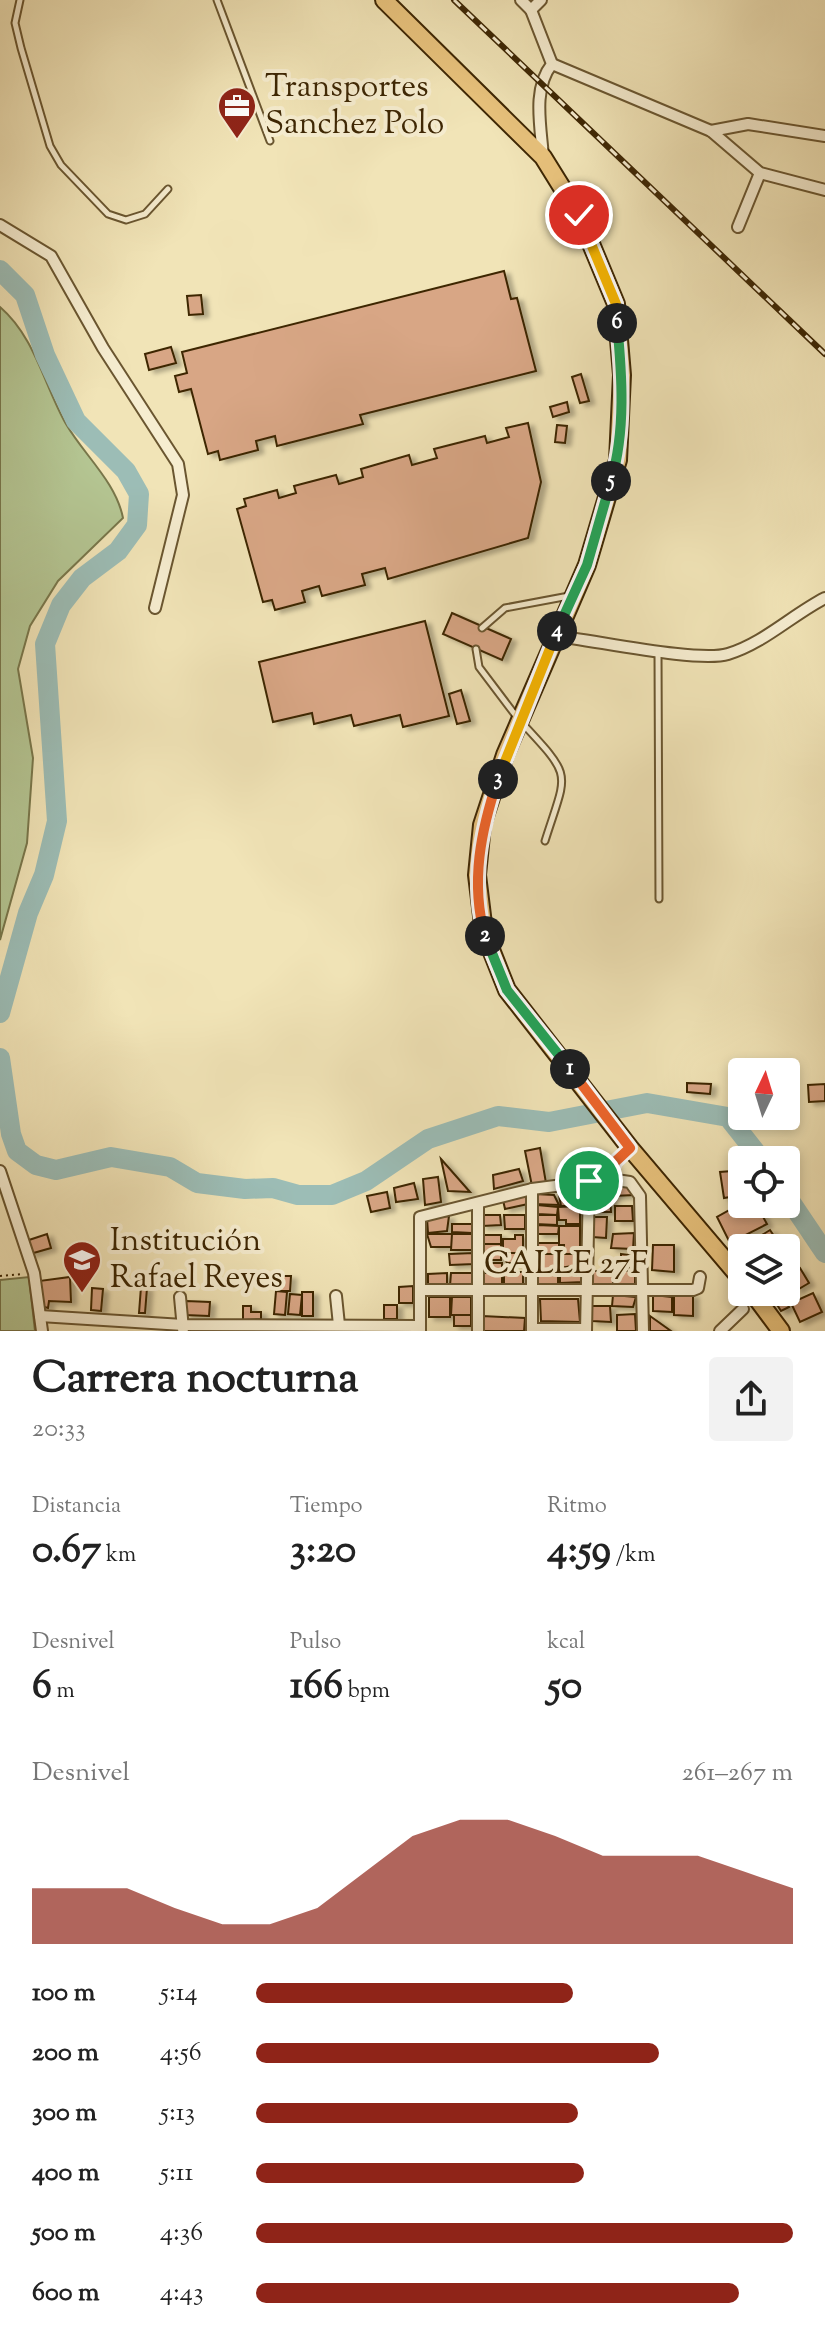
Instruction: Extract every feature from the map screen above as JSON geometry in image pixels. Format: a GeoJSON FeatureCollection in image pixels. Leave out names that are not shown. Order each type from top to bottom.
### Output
{"type":"FeatureCollection","features":[{"type":"Feature","properties":{"kind":"main road"},"geometry":{"type":"LineString","coordinates":[[384,0],[543,157],[579,215],[616,304],[622,375],[618,460],[587,565],[520,721],[482,825],[477,875],[484,932],[507,990],[630,1148],[728,1264]]}},
{"type":"Feature","properties":{"kind":"main road"},"geometry":{"type":"LineString","coordinates":[[762,1306],[781,1331]]}},
{"type":"Feature","properties":{"kind":"street"},"geometry":{"type":"LineString","coordinates":[[521,0],[531,10],[552,64],[711,131],[760,173],[825,190]]}},
{"type":"Feature","properties":{"kind":"street"},"geometry":{"type":"LineString","coordinates":[[531,10],[541,0]]}},
{"type":"Feature","properties":{"kind":"street"},"geometry":{"type":"LineString","coordinates":[[543,157],[540,98],[544,75],[552,64]]}},
{"type":"Feature","properties":{"kind":"street"},"geometry":{"type":"LineString","coordinates":[[711,131],[748,124],[825,136]]}},
{"type":"Feature","properties":{"kind":"street"},"geometry":{"type":"LineString","coordinates":[[738,227],[760,173]]}},
{"type":"Feature","properties":{"kind":"street"},"geometry":{"type":"LineString","coordinates":[[0,225],[51,256],[103,348],[178,464],[183,495],[155,608]]}},
{"type":"Feature","properties":{"kind":"street"},"geometry":{"type":"LineString","coordinates":[[555,636],[693,656],[726,654],[763,638],[825,598]]}},
{"type":"Feature","properties":{"kind":"street"},"geometry":{"type":"LineString","coordinates":[[0,1171],[34,1273],[42,1331]]}},
{"type":"Feature","properties":{"kind":"street"},"geometry":{"type":"LineString","coordinates":[[40,1316],[183,1328],[317,1328],[339,1325],[420,1329],[418,1222],[425,1214],[478,1205],[532,1189],[609,1179],[630,1182],[640,1196],[643,1331]]}},
{"type":"Feature","properties":{"kind":"street"},"geometry":{"type":"LineString","coordinates":[[532,1189],[532,1330],[586,1330],[589,1181]]}},
{"type":"Feature","properties":{"kind":"street"},"geometry":{"type":"LineString","coordinates":[[478,1205],[478,1331]]}},
{"type":"Feature","properties":{"kind":"street","name":"CALLE 27F"},"geometry":{"type":"LineString","coordinates":[[421,1290],[696,1290],[700,1277]]}},
{"type":"Feature","properties":{"kind":"street"},"geometry":{"type":"LineString","coordinates":[[336,1296],[339,1325]]}},
{"type":"Feature","properties":{"kind":"street"},"geometry":{"type":"LineString","coordinates":[[180,1297],[183,1328]]}},
{"type":"Feature","properties":{"kind":"street"},"geometry":{"type":"LineString","coordinates":[[720,1331],[743,1309]]}},
{"type":"Feature","properties":{"kind":"lane"},"geometry":{"type":"LineString","coordinates":[[20,0],[15,23],[21,48],[50,146],[61,165],[108,214],[126,220],[145,214],[168,189]]}},
{"type":"Feature","properties":{"kind":"lane"},"geometry":{"type":"LineString","coordinates":[[217,0],[270,141]]}},
{"type":"Feature","properties":{"kind":"lane"},"geometry":{"type":"LineString","coordinates":[[482,628],[505,608],[574,595]]}},
{"type":"Feature","properties":{"kind":"lane"},"geometry":{"type":"LineString","coordinates":[[476,649],[479,667],[563,771],[563,783],[545,841]]}},
{"type":"Feature","properties":{"kind":"lane"},"geometry":{"type":"LineString","coordinates":[[658,649],[659,899]]}},
{"type":"Feature","properties":{"kind":"path"},"geometry":{"type":"LineString","coordinates":[[609,1179],[615,1162],[630,1148]]}},
{"type":"Feature","properties":{"kind":"path"},"geometry":{"type":"LineString","coordinates":[[0,1276],[34,1273]]}},
{"type":"Feature","properties":{"kind":"green space"},"geometry":{"type":"Polygon","coordinates":[[[0,307],[22,332],[66,424],[114,492],[123,518],[58,581],[30,626],[18,669],[33,758],[27,843],[0,940],[0,307]]]}},
{"type":"Feature","properties":{"kind":"green space"},"geometry":{"type":"Polygon","coordinates":[[[29,1277],[35,1331],[0,1331],[0,1280],[29,1277]]]}},
{"type":"Feature","properties":{"kind":"building"},"geometry":{"type":"Polygon","coordinates":[[[504,271],[511,299],[517,298],[536,371],[360,415],[363,424],[277,446],[275,436],[256,441],[258,450],[220,460],[218,451],[208,454],[191,389],[179,392],[175,376],[187,373],[182,352],[504,271]]]}},
{"type":"Feature","properties":{"kind":"building"},"geometry":{"type":"Polygon","coordinates":[[[201,295],[203,314],[189,315],[187,296],[201,295]]]}},
{"type":"Feature","properties":{"kind":"building"},"geometry":{"type":"Polygon","coordinates":[[[171,347],[176,363],[149,370],[145,354],[171,347]]]}},
{"type":"Feature","properties":{"kind":"building"},"geometry":{"type":"Polygon","coordinates":[[[581,374],[589,401],[580,403],[572,377],[581,374]]]}},
{"type":"Feature","properties":{"kind":"building"},"geometry":{"type":"Polygon","coordinates":[[[567,402],[569,412],[553,417],[550,407],[567,402]]]}},
{"type":"Feature","properties":{"kind":"building"},"geometry":{"type":"Polygon","coordinates":[[[528,423],[541,482],[528,538],[388,579],[385,568],[362,574],[365,585],[322,596],[319,586],[302,591],[305,602],[275,610],[272,600],[263,602],[237,509],[246,506],[244,499],[277,490],[279,498],[296,493],[294,486],[336,475],[339,484],[363,477],[361,469],[409,455],[412,465],[437,458],[434,449],[485,436],[487,443],[509,437],[506,428],[528,423]]]}},
{"type":"Feature","properties":{"kind":"building"},"geometry":{"type":"Polygon","coordinates":[[[557,425],[567,426],[565,443],[555,442],[557,425]]]}},
{"type":"Feature","properties":{"kind":"building"},"geometry":{"type":"Polygon","coordinates":[[[452,613],[511,639],[502,660],[443,634],[452,613]]]}},
{"type":"Feature","properties":{"kind":"building"},"geometry":{"type":"Polygon","coordinates":[[[425,621],[449,716],[403,727],[400,715],[354,726],[351,715],[314,724],[312,713],[273,722],[259,662],[425,621]]]}},
{"type":"Feature","properties":{"kind":"building"},"geometry":{"type":"Polygon","coordinates":[[[461,690],[470,721],[457,724],[449,694],[461,690]]]}},
{"type":"Feature","properties":{"kind":"building"},"geometry":{"type":"Polygon","coordinates":[[[687,1083],[711,1084],[710,1094],[687,1092],[687,1083]]]}},
{"type":"Feature","properties":{"kind":"building"},"geometry":{"type":"Polygon","coordinates":[[[825,1084],[825,1101],[809,1102],[808,1085],[825,1084]]]}},
{"type":"Feature","properties":{"kind":"building"},"geometry":{"type":"Polygon","coordinates":[[[540,1148],[546,1183],[532,1186],[525,1151],[540,1148]]]}},
{"type":"Feature","properties":{"kind":"building"},"geometry":{"type":"Polygon","coordinates":[[[441,1159],[470,1192],[448,1191],[441,1159]]]}},
{"type":"Feature","properties":{"kind":"building"},"geometry":{"type":"Polygon","coordinates":[[[519,1169],[523,1181],[494,1189],[493,1175],[519,1169]]]}},
{"type":"Feature","properties":{"kind":"building"},"geometry":{"type":"Polygon","coordinates":[[[728,1171],[728,1197],[724,1198],[720,1172],[728,1171]]]}},
{"type":"Feature","properties":{"kind":"building"},"geometry":{"type":"Polygon","coordinates":[[[438,1177],[441,1202],[425,1205],[423,1179],[438,1177]]]}},
{"type":"Feature","properties":{"kind":"building"},"geometry":{"type":"Polygon","coordinates":[[[414,1183],[418,1199],[396,1202],[394,1188],[414,1183]]]}},
{"type":"Feature","properties":{"kind":"building"},"geometry":{"type":"Polygon","coordinates":[[[591,1183],[610,1183],[610,1196],[591,1196],[591,1183]]]}},
{"type":"Feature","properties":{"kind":"building"},"geometry":{"type":"Polygon","coordinates":[[[612,1183],[634,1186],[635,1195],[612,1196],[612,1183]]]}},
{"type":"Feature","properties":{"kind":"building"},"geometry":{"type":"Polygon","coordinates":[[[387,1192],[390,1208],[371,1212],[367,1196],[387,1192]]]}},
{"type":"Feature","properties":{"kind":"building"},"geometry":{"type":"Polygon","coordinates":[[[535,1194],[554,1195],[559,1205],[534,1204],[535,1194]]]}},
{"type":"Feature","properties":{"kind":"building"},"geometry":{"type":"Polygon","coordinates":[[[559,1195],[583,1196],[583,1206],[561,1206],[559,1195]]]}},
{"type":"Feature","properties":{"kind":"building"},"geometry":{"type":"Polygon","coordinates":[[[526,1196],[528,1204],[505,1209],[503,1200],[526,1196]]]}},
{"type":"Feature","properties":{"kind":"building"},"geometry":{"type":"Polygon","coordinates":[[[591,1196],[610,1196],[611,1212],[591,1212],[591,1196]]]}},
{"type":"Feature","properties":{"kind":"building"},"geometry":{"type":"Polygon","coordinates":[[[537,1205],[558,1207],[557,1215],[537,1214],[537,1205]]]}},
{"type":"Feature","properties":{"kind":"building"},"geometry":{"type":"Polygon","coordinates":[[[580,1206],[580,1224],[566,1224],[566,1220],[559,1220],[558,1207],[580,1206]]]}},
{"type":"Feature","properties":{"kind":"building"},"geometry":{"type":"Polygon","coordinates":[[[615,1206],[632,1206],[633,1221],[615,1221],[615,1206]]]}},
{"type":"Feature","properties":{"kind":"building"},"geometry":{"type":"Polygon","coordinates":[[[728,1211],[728,1218],[764,1218],[767,1224],[748,1234],[728,1234],[728,1239],[717,1217],[728,1211]]]}},
{"type":"Feature","properties":{"kind":"building"},"geometry":{"type":"Polygon","coordinates":[[[481,1215],[500,1215],[501,1225],[482,1226],[481,1215]]]}},
{"type":"Feature","properties":{"kind":"building"},"geometry":{"type":"Polygon","coordinates":[[[504,1215],[525,1215],[525,1229],[505,1229],[504,1215]]]}},
{"type":"Feature","properties":{"kind":"building"},"geometry":{"type":"Polygon","coordinates":[[[535,1215],[557,1215],[557,1225],[535,1224],[535,1215]]]}},
{"type":"Feature","properties":{"kind":"building"},"geometry":{"type":"Polygon","coordinates":[[[449,1216],[447,1231],[428,1233],[427,1218],[449,1216]]]}},
{"type":"Feature","properties":{"kind":"building"},"geometry":{"type":"Polygon","coordinates":[[[592,1217],[607,1217],[606,1238],[592,1237],[592,1217]]]}},
{"type":"Feature","properties":{"kind":"building"},"geometry":{"type":"Polygon","coordinates":[[[452,1224],[472,1224],[472,1233],[452,1232],[452,1224]]]}},
{"type":"Feature","properties":{"kind":"building"},"geometry":{"type":"Polygon","coordinates":[[[538,1225],[559,1226],[558,1234],[538,1234],[538,1225]]]}},
{"type":"Feature","properties":{"kind":"building"},"geometry":{"type":"Polygon","coordinates":[[[559,1226],[580,1226],[580,1254],[564,1254],[564,1245],[559,1245],[559,1226]]]}},
{"type":"Feature","properties":{"kind":"building"},"geometry":{"type":"Polygon","coordinates":[[[634,1233],[633,1249],[611,1248],[613,1234],[634,1233]]]}},
{"type":"Feature","properties":{"kind":"building"},"geometry":{"type":"Polygon","coordinates":[[[47,1234],[51,1248],[30,1254],[26,1241],[47,1234]]]}},
{"type":"Feature","properties":{"kind":"building"},"geometry":{"type":"Polygon","coordinates":[[[427,1234],[452,1234],[452,1247],[431,1247],[427,1234]]]}},
{"type":"Feature","properties":{"kind":"building"},"geometry":{"type":"Polygon","coordinates":[[[452,1234],[474,1234],[474,1250],[451,1250],[452,1234]]]}},
{"type":"Feature","properties":{"kind":"building"},"geometry":{"type":"Polygon","coordinates":[[[482,1235],[501,1235],[501,1244],[482,1244],[482,1235]]]}},
{"type":"Feature","properties":{"kind":"building"},"geometry":{"type":"Polygon","coordinates":[[[515,1235],[523,1235],[523,1253],[503,1253],[503,1239],[515,1239],[515,1235]]]}},
{"type":"Feature","properties":{"kind":"building"},"geometry":{"type":"Polygon","coordinates":[[[536,1243],[559,1243],[559,1254],[536,1254],[536,1243]]]}},
{"type":"Feature","properties":{"kind":"building"},"geometry":{"type":"Polygon","coordinates":[[[482,1244],[501,1244],[501,1260],[482,1260],[482,1244]]]}},
{"type":"Feature","properties":{"kind":"building"},"geometry":{"type":"Polygon","coordinates":[[[653,1245],[674,1245],[674,1272],[652,1270],[653,1245]]]}},
{"type":"Feature","properties":{"kind":"building"},"geometry":{"type":"Polygon","coordinates":[[[474,1253],[474,1264],[450,1265],[449,1254],[474,1253]]]}},
{"type":"Feature","properties":{"kind":"building"},"geometry":{"type":"Polygon","coordinates":[[[503,1253],[523,1253],[523,1263],[507,1263],[503,1253]]]}},
{"type":"Feature","properties":{"kind":"building"},"geometry":{"type":"Polygon","coordinates":[[[539,1254],[559,1254],[558,1271],[539,1271],[539,1254]]]}},
{"type":"Feature","properties":{"kind":"building"},"geometry":{"type":"Polygon","coordinates":[[[564,1254],[585,1254],[585,1260],[580,1260],[580,1265],[559,1268],[559,1257],[564,1254]]]}},
{"type":"Feature","properties":{"kind":"building"},"geometry":{"type":"Polygon","coordinates":[[[621,1254],[636,1256],[636,1268],[621,1266],[621,1254]]]}},
{"type":"Feature","properties":{"kind":"building"},"geometry":{"type":"Polygon","coordinates":[[[482,1263],[502,1263],[502,1273],[482,1273],[482,1263]]]}},
{"type":"Feature","properties":{"kind":"building"},"geometry":{"type":"Polygon","coordinates":[[[800,1268],[809,1283],[800,1288],[800,1268]]]}},
{"type":"Feature","properties":{"kind":"building"},"geometry":{"type":"Polygon","coordinates":[[[560,1271],[583,1271],[583,1282],[560,1283],[560,1271]]]}},
{"type":"Feature","properties":{"kind":"building"},"geometry":{"type":"Polygon","coordinates":[[[590,1271],[613,1271],[613,1284],[590,1284],[590,1271]]]}},
{"type":"Feature","properties":{"kind":"building"},"geometry":{"type":"Polygon","coordinates":[[[613,1271],[635,1271],[635,1284],[613,1284],[613,1271]]]}},
{"type":"Feature","properties":{"kind":"building"},"geometry":{"type":"Polygon","coordinates":[[[504,1272],[523,1272],[523,1284],[504,1284],[504,1272]]]}},
{"type":"Feature","properties":{"kind":"building"},"geometry":{"type":"Polygon","coordinates":[[[447,1273],[447,1285],[428,1286],[428,1274],[447,1273]]]}},
{"type":"Feature","properties":{"kind":"building"},"geometry":{"type":"Polygon","coordinates":[[[451,1273],[475,1273],[474,1286],[450,1286],[451,1273]]]}},
{"type":"Feature","properties":{"kind":"building"},"geometry":{"type":"Polygon","coordinates":[[[482,1273],[502,1273],[502,1284],[482,1284],[482,1273]]]}},
{"type":"Feature","properties":{"kind":"building"},"geometry":{"type":"Polygon","coordinates":[[[537,1273],[558,1273],[558,1284],[535,1285],[537,1273]]]}},
{"type":"Feature","properties":{"kind":"building"},"geometry":{"type":"Polygon","coordinates":[[[276,1276],[291,1276],[290,1291],[276,1291],[276,1276]]]}},
{"type":"Feature","properties":{"kind":"building"},"geometry":{"type":"Polygon","coordinates":[[[70,1277],[71,1302],[49,1301],[48,1308],[41,1306],[39,1281],[70,1277]]]}},
{"type":"Feature","properties":{"kind":"building"},"geometry":{"type":"Polygon","coordinates":[[[413,1286],[413,1303],[399,1303],[399,1287],[413,1286]]]}},
{"type":"Feature","properties":{"kind":"building"},"geometry":{"type":"Polygon","coordinates":[[[141,1287],[147,1288],[145,1313],[139,1313],[141,1287]]]}},
{"type":"Feature","properties":{"kind":"building"},"geometry":{"type":"Polygon","coordinates":[[[92,1288],[103,1289],[101,1311],[91,1310],[92,1288]]]}},
{"type":"Feature","properties":{"kind":"building"},"geometry":{"type":"Polygon","coordinates":[[[276,1291],[287,1292],[285,1315],[274,1314],[276,1291]]]}},
{"type":"Feature","properties":{"kind":"building"},"geometry":{"type":"Polygon","coordinates":[[[302,1292],[313,1292],[313,1316],[302,1316],[302,1292]]]}},
{"type":"Feature","properties":{"kind":"building"},"geometry":{"type":"Polygon","coordinates":[[[813,1293],[822,1312],[800,1322],[792,1306],[800,1306],[800,1299],[813,1293]]]}},
{"type":"Feature","properties":{"kind":"building"},"geometry":{"type":"Polygon","coordinates":[[[290,1294],[302,1295],[300,1315],[288,1314],[290,1294]]]}},
{"type":"Feature","properties":{"kind":"building"},"geometry":{"type":"Polygon","coordinates":[[[674,1294],[693,1295],[693,1316],[674,1315],[674,1294]]]}},
{"type":"Feature","properties":{"kind":"building"},"geometry":{"type":"Polygon","coordinates":[[[613,1295],[636,1297],[633,1307],[612,1306],[613,1295]]]}},
{"type":"Feature","properties":{"kind":"building"},"geometry":{"type":"Polygon","coordinates":[[[653,1295],[672,1297],[672,1312],[653,1311],[653,1295]]]}},
{"type":"Feature","properties":{"kind":"building"},"geometry":{"type":"Polygon","coordinates":[[[429,1297],[450,1297],[450,1317],[429,1317],[429,1297]]]}},
{"type":"Feature","properties":{"kind":"building"},"geometry":{"type":"Polygon","coordinates":[[[452,1297],[471,1297],[471,1315],[451,1315],[452,1297]]]}},
{"type":"Feature","properties":{"kind":"building"},"geometry":{"type":"Polygon","coordinates":[[[540,1299],[578,1299],[580,1322],[541,1321],[540,1299]]]}},
{"type":"Feature","properties":{"kind":"building"},"geometry":{"type":"Polygon","coordinates":[[[186,1301],[210,1302],[209,1316],[185,1315],[186,1301]]]}},
{"type":"Feature","properties":{"kind":"building"},"geometry":{"type":"Polygon","coordinates":[[[384,1305],[397,1305],[397,1319],[384,1319],[384,1305]]]}},
{"type":"Feature","properties":{"kind":"building"},"geometry":{"type":"Polygon","coordinates":[[[243,1306],[251,1306],[251,1312],[261,1312],[261,1319],[243,1320],[243,1306]]]}},
{"type":"Feature","properties":{"kind":"building"},"geometry":{"type":"Polygon","coordinates":[[[592,1306],[610,1306],[611,1322],[592,1321],[592,1306]]]}},
{"type":"Feature","properties":{"kind":"building"},"geometry":{"type":"Polygon","coordinates":[[[635,1314],[636,1331],[617,1331],[617,1315],[635,1314]]]}},
{"type":"Feature","properties":{"kind":"building"},"geometry":{"type":"Polygon","coordinates":[[[454,1315],[471,1315],[471,1326],[454,1326],[454,1315]]]}},
{"type":"Feature","properties":{"kind":"building"},"geometry":{"type":"Polygon","coordinates":[[[482,1316],[525,1318],[524,1331],[482,1331],[482,1316]]]}},
{"type":"Feature","properties":{"kind":"building"},"geometry":{"type":"Polygon","coordinates":[[[650,1316],[671,1331],[650,1331],[650,1316]]]}},
{"type":"Feature","properties":{"kind":"waterway"},"geometry":{"type":"LineString","coordinates":[[0,270],[25,295],[45,355],[76,421],[126,471],[139,494],[137,525],[118,551],[82,578],[61,605],[45,644],[57,821],[44,875],[28,913],[0,1013]]}},
{"type":"Feature","properties":{"kind":"waterway"},"geometry":{"type":"LineString","coordinates":[[0,1058],[11,1134],[17,1151],[36,1165],[56,1170],[111,1157],[170,1167],[197,1183],[245,1189],[273,1188],[298,1195],[332,1195],[366,1181],[428,1139],[498,1116],[549,1122],[647,1103],[728,1117],[751,1146]]}},
{"type":"Feature","properties":{"kind":"waterway"},"geometry":{"type":"LineString","coordinates":[[800,1216],[825,1253]]}},
{"type":"Feature","properties":{"kind":"railway"},"geometry":{"type":"LineString","coordinates":[[454,0],[825,354]]}},
{"type":"Feature","properties":{"kind":"place","name":"Transportes Sanchez Polo"},"geometry":{"type":"Point","coordinates":[237,140]}},
{"type":"Feature","properties":{"kind":"place","name":"Institución Rafael Reyes"},"geometry":{"type":"Point","coordinates":[82,1294]}},
{"type":"Feature","properties":{"kind":"route"},"geometry":{"type":"LineString","coordinates":[[579,215],[616,304],[622,375],[618,460],[587,565],[505,755],[482,825],[477,875],[484,932],[507,990],[630,1148],[615,1162],[609,1179],[589,1181]]}}]}
